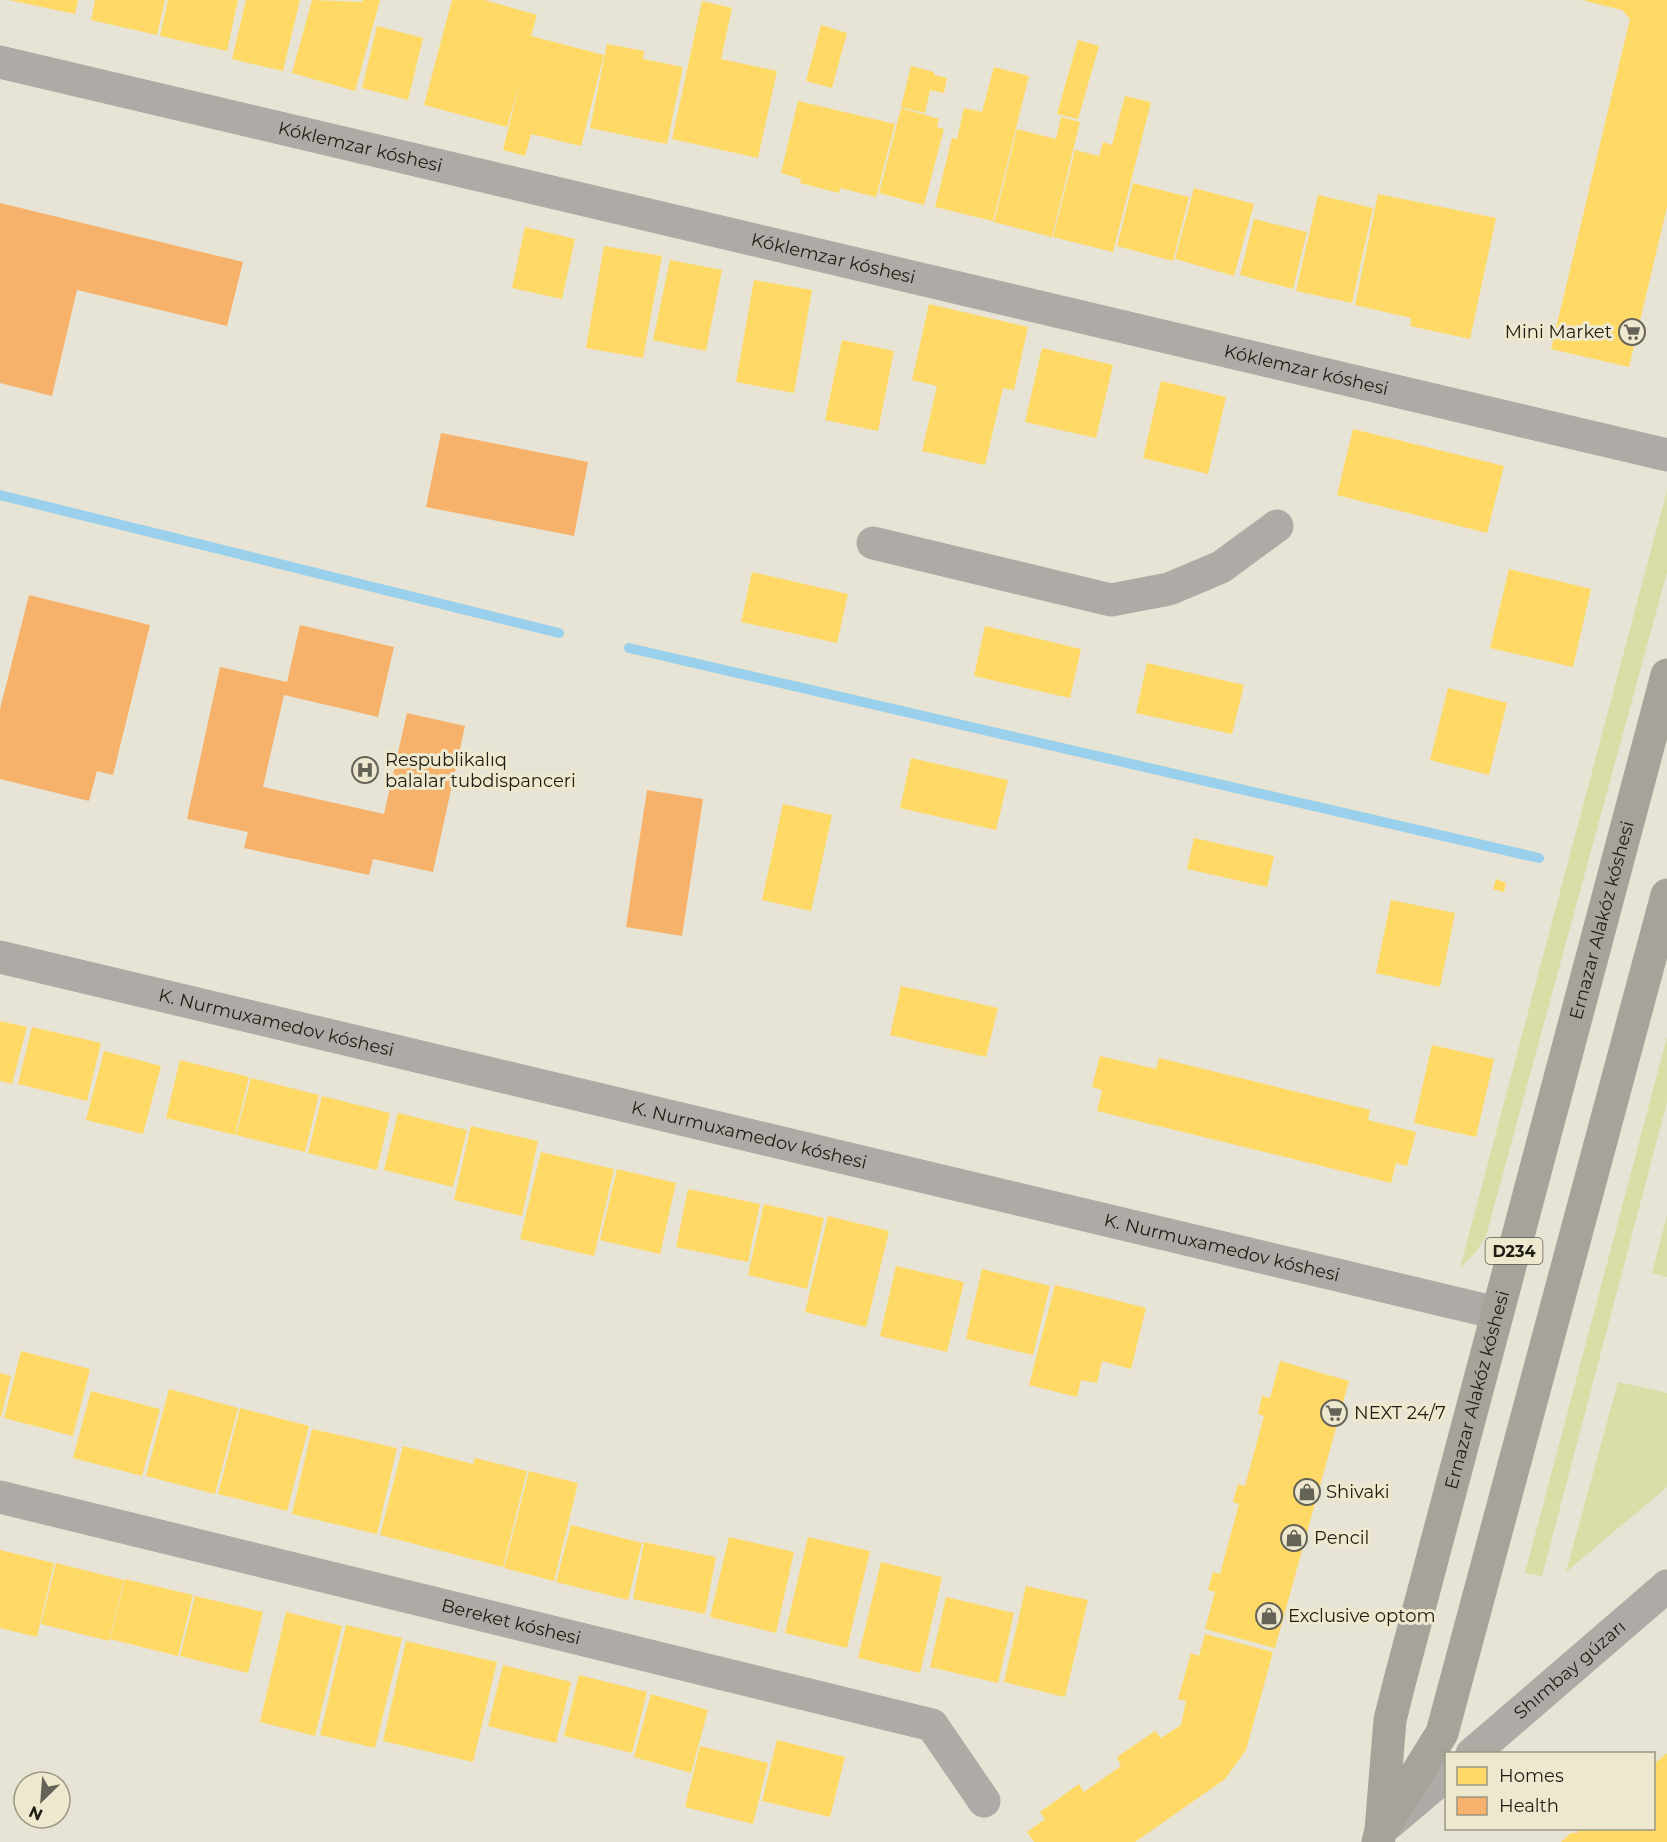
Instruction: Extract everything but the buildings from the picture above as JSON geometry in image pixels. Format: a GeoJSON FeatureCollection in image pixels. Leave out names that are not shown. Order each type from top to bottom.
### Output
{"type":"FeatureCollection","features":[{"type":"Feature","properties":{"kind":"main road","name":"Ernazar Alakóz kóshesi"},"geometry":{"type":"LineString","coordinates":[[1375,1838],[1390,1720],[1667,675]]}},
{"type":"Feature","properties":{"kind":"main road","name":"D234"},"geometry":{"type":"LineString","coordinates":[[1375,1838],[1442,1733],[1667,895]]}},
{"type":"Feature","properties":{"kind":"street","name":"Kóklemzar kóshesi"},"geometry":{"type":"LineString","coordinates":[[0,62],[1667,455]]}},
{"type":"Feature","properties":{"kind":"street"},"geometry":{"type":"LineString","coordinates":[[873,543],[1111,600],[1169,589],[1221,567],[1277,526]]}},
{"type":"Feature","properties":{"kind":"street","name":"K. Nurmuxamedov kóshesi"},"geometry":{"type":"LineString","coordinates":[[0,957],[1497,1312]]}},
{"type":"Feature","properties":{"kind":"street","name":"Bereket kóshesi"},"geometry":{"type":"LineString","coordinates":[[0,1497],[932,1725],[984,1801]]}},
{"type":"Feature","properties":{"kind":"street","name":"Shımbay gúzarı"},"geometry":{"type":"LineString","coordinates":[[1474,1752],[1667,1586]]}},
{"type":"Feature","properties":{"kind":"street"},"geometry":{"type":"LineString","coordinates":[[1375,1838],[1445,1776]]}},
{"type":"Feature","properties":{"kind":"green space"},"geometry":{"type":"Polygon","coordinates":[[[1667,490],[1667,572],[1486,1236],[1475,1253],[1460,1268],[1667,490]]]}},
{"type":"Feature","properties":{"kind":"green space"},"geometry":{"type":"Polygon","coordinates":[[[1667,1037],[1667,1102],[1542,1576],[1525,1573],[1667,1037]]]}},
{"type":"Feature","properties":{"kind":"green space"},"geometry":{"type":"Polygon","coordinates":[[[1667,1215],[1667,1277],[1652,1273],[1667,1215]]]}},
{"type":"Feature","properties":{"kind":"green space"},"geometry":{"type":"Polygon","coordinates":[[[1618,1382],[1667,1393],[1667,1487],[1566,1572],[1618,1382]]]}},
{"type":"Feature","properties":{"kind":"waterway"},"geometry":{"type":"LineString","coordinates":[[0,495],[559,633]]}},
{"type":"Feature","properties":{"kind":"waterway"},"geometry":{"type":"LineString","coordinates":[[629,648],[1539,858]]}},
{"type":"Feature","properties":{"kind":"place","name":"Mini Market"},"geometry":{"type":"Point","coordinates":[1632,332]}},
{"type":"Feature","properties":{"kind":"place","name":"Respublikalıq balalar tubdispanceri"},"geometry":{"type":"Point","coordinates":[365,770]}},
{"type":"Feature","properties":{"kind":"place","name":"NEXT 24/7"},"geometry":{"type":"Point","coordinates":[1334,1413]}},
{"type":"Feature","properties":{"kind":"place","name":"Shivaki"},"geometry":{"type":"Point","coordinates":[1307,1492]}},
{"type":"Feature","properties":{"kind":"place","name":"Pencil"},"geometry":{"type":"Point","coordinates":[1294,1538]}},
{"type":"Feature","properties":{"kind":"place","name":"Exclusive optom"},"geometry":{"type":"Point","coordinates":[1269,1616]}}]}
